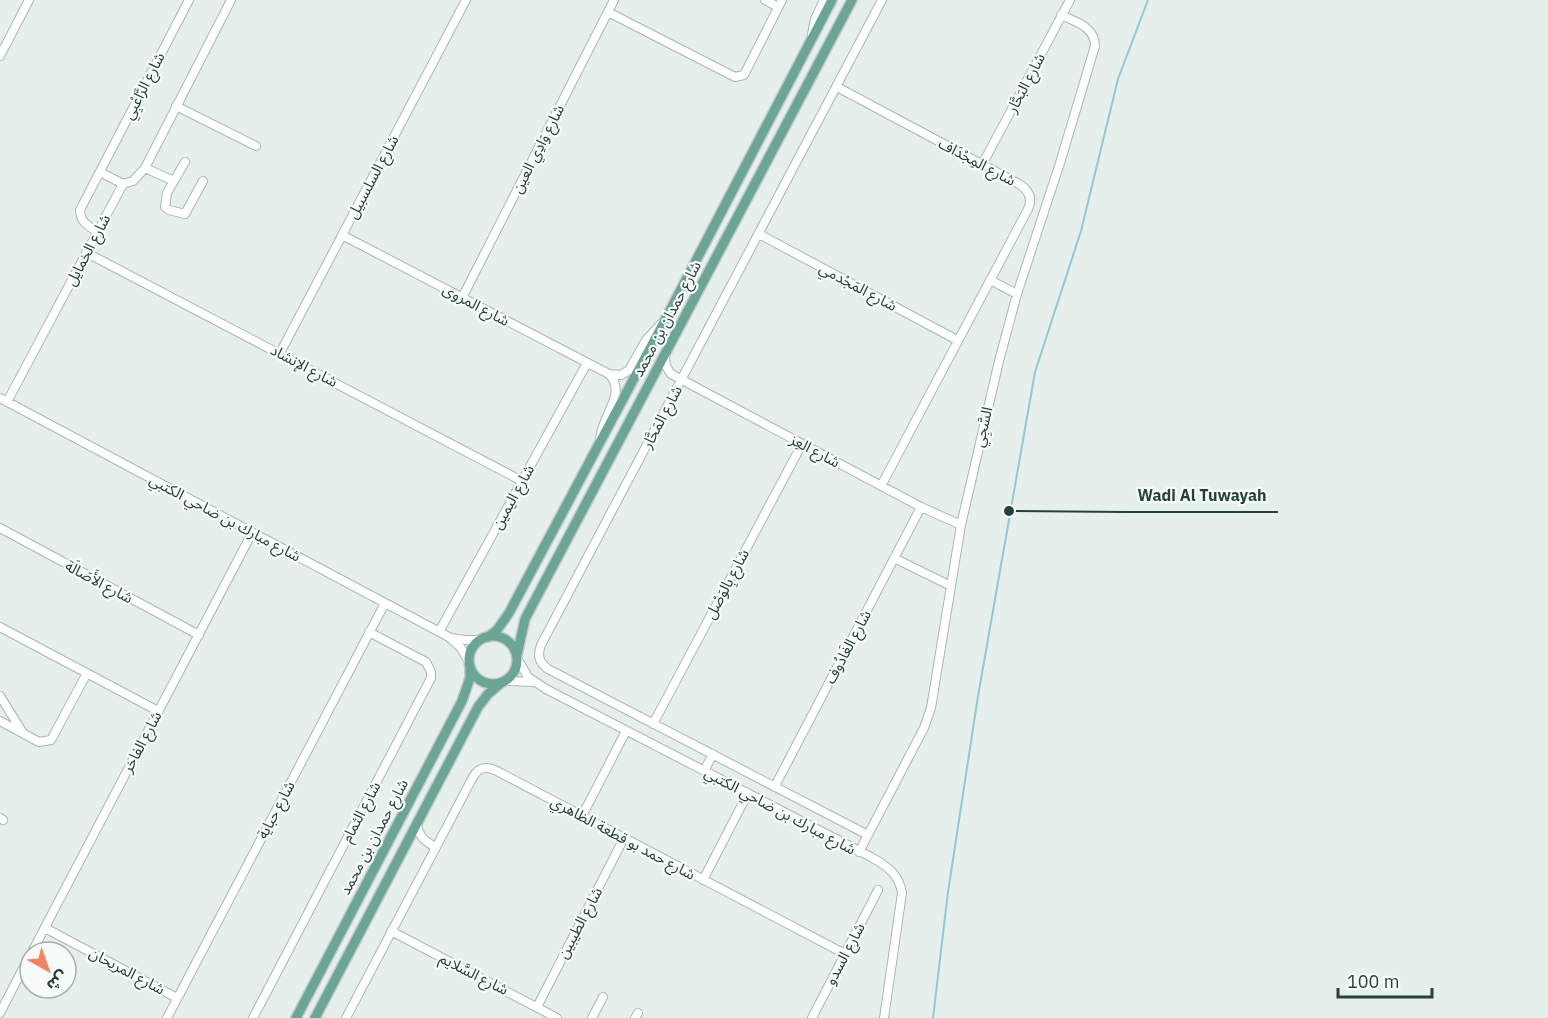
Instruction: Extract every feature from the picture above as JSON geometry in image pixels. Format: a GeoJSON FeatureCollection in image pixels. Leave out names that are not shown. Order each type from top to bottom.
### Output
{"type":"FeatureCollection","features":[{"type":"Feature","properties":{"kind":"main road","name":"شارع حمدان بن محمد"},"geometry":{"type":"LineString","coordinates":[[484,638],[497,630],[509,613],[832,0]]}},
{"type":"Feature","properties":{"kind":"main road","name":"شارع حمدان بن محمد"},"geometry":{"type":"LineString","coordinates":[[517,656],[525,620],[852,0]]}},
{"type":"Feature","properties":{"kind":"main road"},"geometry":{"type":"LineString","coordinates":[[315,1018],[478,707],[488,694],[503,682],[515,671],[517,656],[509,642],[496,636],[484,638],[472,649],[469,664],[473,674],[485,683],[503,682]]}},
{"type":"Feature","properties":{"kind":"main road","name":"شارع حمدان بن محمد"},"geometry":{"type":"LineString","coordinates":[[296,1018],[462,701],[468,686],[469,664]]}},
{"type":"Feature","properties":{"kind":"street","name":"شارع الرَّاعْبِي"},"geometry":{"type":"LineString","coordinates":[[98,232],[85,224],[80,210],[189,0]]}},
{"type":"Feature","properties":{"kind":"street","name":"شارع الخمايل"},"geometry":{"type":"LineString","coordinates":[[4,400],[123,184],[133,181],[146,168],[231,0]]}},
{"type":"Feature","properties":{"kind":"street","name":"شارع السلسبيل"},"geometry":{"type":"LineString","coordinates":[[280,353],[465,0]]}},
{"type":"Feature","properties":{"kind":"street","name":"شارع وَادِي العين"},"geometry":{"type":"LineString","coordinates":[[462,297],[614,0]]}},
{"type":"Feature","properties":{"kind":"street"},"geometry":{"type":"LineString","coordinates":[[608,12],[735,77],[744,75],[780,3],[765,0]]}},
{"type":"Feature","properties":{"kind":"street"},"geometry":{"type":"LineString","coordinates":[[811,40],[815,20],[824,0]]}},
{"type":"Feature","properties":{"kind":"street","name":"شارع المَحَّار"},"geometry":{"type":"LineString","coordinates":[[868,835],[548,669],[538,656],[541,645],[882,0]]}},
{"type":"Feature","properties":{"kind":"street","name":"شارع البَحَّار"},"geometry":{"type":"LineString","coordinates":[[982,165],[1070,0]]}},
{"type":"Feature","properties":{"kind":"street"},"geometry":{"type":"LineString","coordinates":[[0,56],[26,1]]}},
{"type":"Feature","properties":{"kind":"street","name":"السَّجِي"},"geometry":{"type":"LineString","coordinates":[[859,852],[928,718],[934,697],[961,525],[999,361],[1017,294],[1095,46],[1090,30],[1061,15]]}},
{"type":"Feature","properties":{"kind":"street","name":"شارع المِجْدَاف"},"geometry":{"type":"LineString","coordinates":[[837,87],[1023,187],[1029,192],[1030,201],[881,486]]}},
{"type":"Feature","properties":{"kind":"street"},"geometry":{"type":"LineString","coordinates":[[176,106],[256,146]]}},
{"type":"Feature","properties":{"kind":"street"},"geometry":{"type":"LineString","coordinates":[[184,162],[167,193],[165,207],[183,215],[187,213],[203,181]]}},
{"type":"Feature","properties":{"kind":"street"},"geometry":{"type":"LineString","coordinates":[[146,168],[174,181]]}},
{"type":"Feature","properties":{"kind":"street"},"geometry":{"type":"LineString","coordinates":[[100,172],[123,184]]}},
{"type":"Feature","properties":{"kind":"street","name":"شارع المَجْدمي"},"geometry":{"type":"LineString","coordinates":[[759,234],[957,340]]}},
{"type":"Feature","properties":{"kind":"street","name":"شارع المروى"},"geometry":{"type":"LineString","coordinates":[[342,235],[609,374]]}},
{"type":"Feature","properties":{"kind":"street","name":"شارع الإنشاد"},"geometry":{"type":"LineString","coordinates":[[87,253],[522,481]]}},
{"type":"Feature","properties":{"kind":"street"},"geometry":{"type":"LineString","coordinates":[[990,280],[1017,294]]}},
{"type":"Feature","properties":{"kind":"street"},"geometry":{"type":"LineString","coordinates":[[609,374],[621,375],[629,370],[646,340],[665,320]]}},
{"type":"Feature","properties":{"kind":"street"},"geometry":{"type":"LineString","coordinates":[[651,379],[671,374],[664,357]]}},
{"type":"Feature","properties":{"kind":"street","name":"شارع اليمين"},"geometry":{"type":"LineString","coordinates":[[439,632],[587,363]]}},
{"type":"Feature","properties":{"kind":"street"},"geometry":{"type":"LineString","coordinates":[[600,442],[602,424],[617,393],[617,384],[609,374]]}},
{"type":"Feature","properties":{"kind":"street","name":"شارع العِز"},"geometry":{"type":"LineString","coordinates":[[671,374],[921,507],[961,525]]}},
{"type":"Feature","properties":{"kind":"street","name":"شارع مبارك بن ضاحي الكتبي"},"geometry":{"type":"LineString","coordinates":[[4,400],[449,637],[465,640],[484,638]]}},
{"type":"Feature","properties":{"kind":"street","name":"شارع بِالوَصْل"},"geometry":{"type":"LineString","coordinates":[[653,724],[802,444]]}},
{"type":"Feature","properties":{"kind":"street","name":"شارع الغَادُوف"},"geometry":{"type":"LineString","coordinates":[[775,786],[921,507]]}},
{"type":"Feature","properties":{"kind":"street","name":"شارع الأَصَالَة"},"geometry":{"type":"LineString","coordinates":[[0,528],[199,635]]}},
{"type":"Feature","properties":{"kind":"street","name":"شارع الفاخر"},"geometry":{"type":"LineString","coordinates":[[39,940],[252,532]]}},
{"type":"Feature","properties":{"kind":"street"},"geometry":{"type":"LineString","coordinates":[[894,558],[951,586]]}},
{"type":"Feature","properties":{"kind":"street","name":"شارع حباية"},"geometry":{"type":"LineString","coordinates":[[166,1018],[385,603]]}},
{"type":"Feature","properties":{"kind":"street"},"geometry":{"type":"LineString","coordinates":[[0,627],[158,711]]}},
{"type":"Feature","properties":{"kind":"street","name":"شارع الثمام"},"geometry":{"type":"LineString","coordinates":[[253,1018],[431,678],[426,662],[369,632]]}},
{"type":"Feature","properties":{"kind":"street","name":"شارع مبارك بن ضاحي الكتبي"},"geometry":{"type":"LineString","coordinates":[[449,637],[461,648],[469,664]]}},
{"type":"Feature","properties":{"kind":"street","name":"شارع مبارك بن ضاحي الكتبي"},"geometry":{"type":"LineString","coordinates":[[517,656],[524,671],[533,682],[890,869],[898,880],[902,893],[884,1018]]}},
{"type":"Feature","properties":{"kind":"street"},"geometry":{"type":"LineString","coordinates":[[0,721],[43,742],[51,740],[87,674]]}},
{"type":"Feature","properties":{"kind":"street","name":"شارع مبارك بن ضاحي الكتبي"},"geometry":{"type":"LineString","coordinates":[[503,682],[533,682]]}},
{"type":"Feature","properties":{"kind":"street"},"geometry":{"type":"LineString","coordinates":[[0,696],[23,733]]}},
{"type":"Feature","properties":{"kind":"street"},"geometry":{"type":"LineString","coordinates":[[582,816],[626,731]]}},
{"type":"Feature","properties":{"kind":"street"},"geometry":{"type":"LineString","coordinates":[[704,771],[713,754]]}},
{"type":"Feature","properties":{"kind":"street","name":"شارع حمد بو قطعة الظاهري"},"geometry":{"type":"LineString","coordinates":[[346,1018],[474,774],[485,768],[495,770],[845,954]]}},
{"type":"Feature","properties":{"kind":"street"},"geometry":{"type":"LineString","coordinates":[[703,880],[748,793]]}},
{"type":"Feature","properties":{"kind":"street"},"geometry":{"type":"LineString","coordinates":[[417,824],[424,841],[435,847]]}},
{"type":"Feature","properties":{"kind":"street","name":"شارع الطيبين"},"geometry":{"type":"LineString","coordinates":[[537,1007],[624,838]]}},
{"type":"Feature","properties":{"kind":"street"},"geometry":{"type":"LineString","coordinates":[[406,844],[424,841]]}},
{"type":"Feature","properties":{"kind":"street","name":"شارع السدو"},"geometry":{"type":"LineString","coordinates":[[812,1018],[878,890]]}},
{"type":"Feature","properties":{"kind":"street","name":"شارع المريحان"},"geometry":{"type":"LineString","coordinates":[[45,928],[177,998]]}},
{"type":"Feature","properties":{"kind":"street","name":"شارع السَّلايم"},"geometry":{"type":"LineString","coordinates":[[391,931],[557,1018]]}},
{"type":"Feature","properties":{"kind":"street","name":"شارع الفاخر"},"geometry":{"type":"LineString","coordinates":[[0,1013],[18,979]]}},
{"type":"Feature","properties":{"kind":"street"},"geometry":{"type":"LineString","coordinates":[[592,1018],[603,998]]}},
{"type":"Feature","properties":{"kind":"waterway"},"geometry":{"type":"LineString","coordinates":[[933,1018],[948,892],[978,696],[1035,372],[1081,231],[1118,79],[1148,0]]}},
{"type":"Feature","properties":{"kind":"place","name":"Wadi Al Tuwayah"},"geometry":{"type":"Point","coordinates":[1009,511]}}]}
